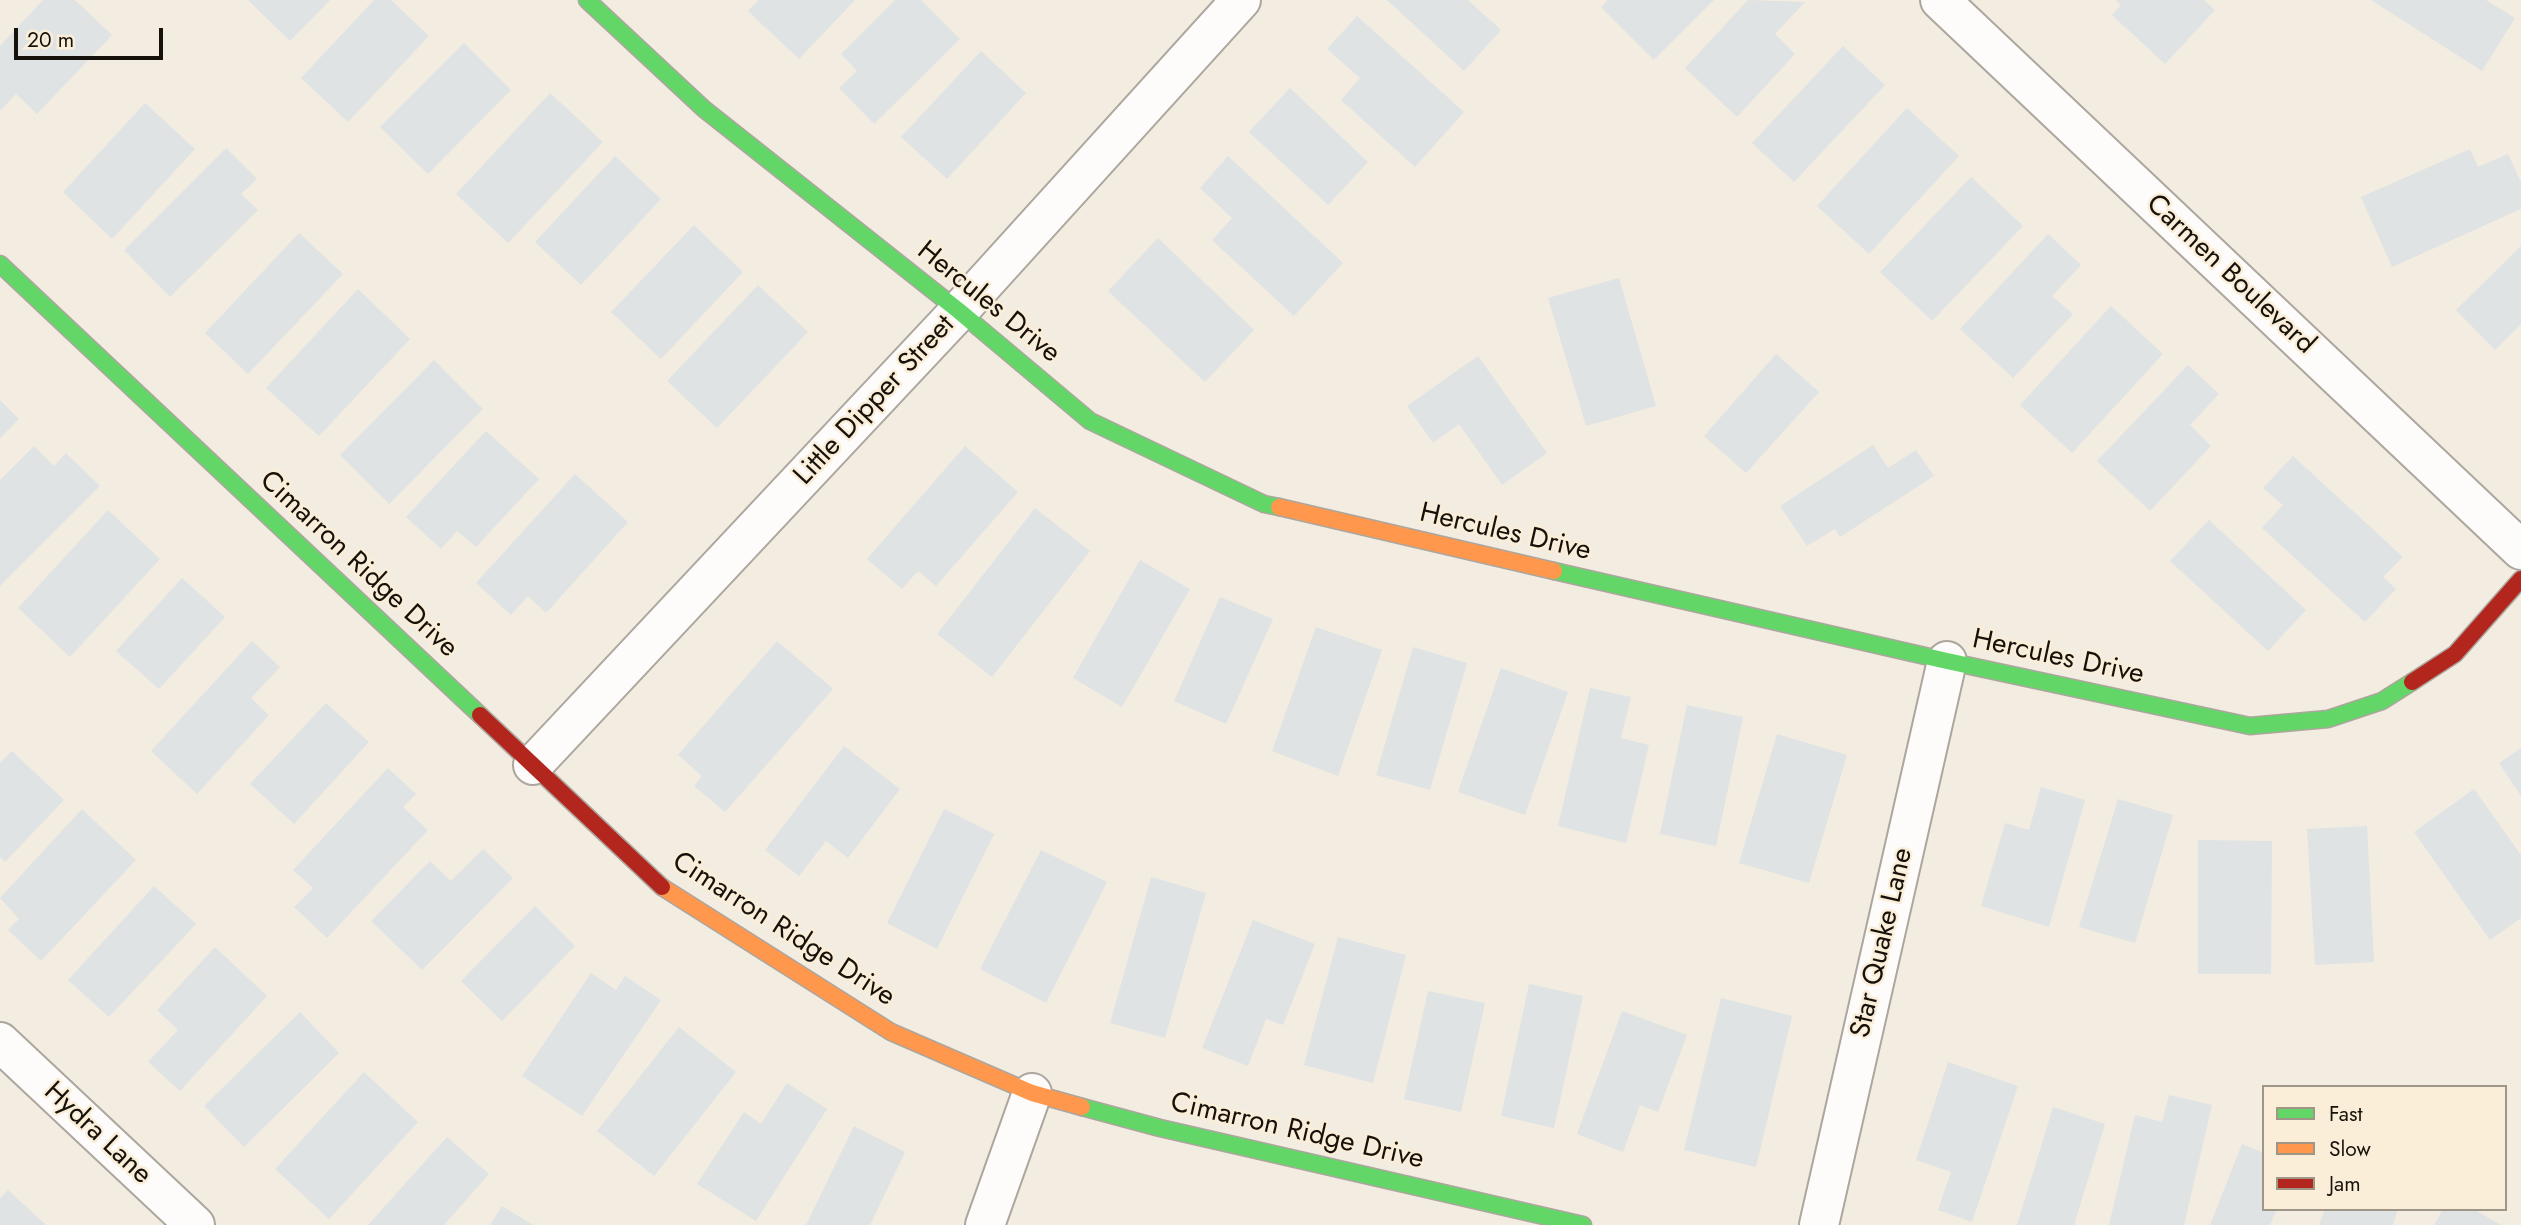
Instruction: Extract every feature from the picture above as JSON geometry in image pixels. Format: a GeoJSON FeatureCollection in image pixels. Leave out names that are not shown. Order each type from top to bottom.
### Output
{"type":"FeatureCollection","features":[{"type":"Feature","properties":{"kind":"street","name":"Hercules Drive"},"geometry":{"type":"LineString","coordinates":[[587,0],[704,109],[959,311],[1090,421],[1264,505],[1947,661],[2250,726],[2328,719],[2382,701],[2455,654],[2521,579]]}},
{"type":"Feature","properties":{"kind":"street","name":"Little Dipper Street"},"geometry":{"type":"LineString","coordinates":[[533,765],[959,311],[1241,0]]}},
{"type":"Feature","properties":{"kind":"street","name":"Carmen Boulevard"},"geometry":{"type":"LineString","coordinates":[[1945,2],[2521,550]]}},
{"type":"Feature","properties":{"kind":"street","name":"Cimarron Ridge Drive"},"geometry":{"type":"LineString","coordinates":[[0,264],[666,890],[891,1032],[1032,1093],[1160,1128],[1583,1225]]}},
{"type":"Feature","properties":{"kind":"street","name":"Star Quake Lane"},"geometry":{"type":"LineString","coordinates":[[1819,1225],[1947,661]]}},
{"type":"Feature","properties":{"kind":"street","name":"Hydra Lane"},"geometry":{"type":"LineString","coordinates":[[0,1042],[195,1225]]}},
{"type":"Feature","properties":{"kind":"street"},"geometry":{"type":"LineString","coordinates":[[985,1225],[1032,1093]]}},
{"type":"Feature","properties":{"kind":"building"},"geometry":{"type":"Polygon","coordinates":[[[43,0],[75,0],[112,35],[37,114],[16,94],[0,111],[0,46],[43,0]]]}},
{"type":"Feature","properties":{"kind":"building"},"geometry":{"type":"Polygon","coordinates":[[[248,0],[330,0],[290,41],[248,0]]]}},
{"type":"Feature","properties":{"kind":"building"},"geometry":{"type":"Polygon","coordinates":[[[374,0],[391,0],[429,36],[348,122],[301,78],[374,0]]]}},
{"type":"Feature","properties":{"kind":"building"},"geometry":{"type":"Polygon","coordinates":[[[759,0],[855,0],[799,59],[748,11],[759,0]]]}},
{"type":"Feature","properties":{"kind":"building"},"geometry":{"type":"Polygon","coordinates":[[[895,0],[921,0],[960,39],[874,124],[839,88],[857,71],[841,54],[895,0]]]}},
{"type":"Feature","properties":{"kind":"building"},"geometry":{"type":"Polygon","coordinates":[[[1387,0],[1468,0],[1501,30],[1464,71],[1387,0]]]}},
{"type":"Feature","properties":{"kind":"building"},"geometry":{"type":"Polygon","coordinates":[[[1608,0],[1714,0],[1654,60],[1601,7],[1608,0]]]}},
{"type":"Feature","properties":{"kind":"building"},"geometry":{"type":"Polygon","coordinates":[[[1748,0],[1805,2],[1775,34],[1795,54],[1737,117],[1685,68],[1748,0]]]}},
{"type":"Feature","properties":{"kind":"building"},"geometry":{"type":"Polygon","coordinates":[[[2116,0],[2204,0],[2215,10],[2165,64],[2112,15],[2121,5],[2116,0]]]}},
{"type":"Feature","properties":{"kind":"building"},"geometry":{"type":"Polygon","coordinates":[[[2371,0],[2486,0],[2515,18],[2482,71],[2371,0]]]}},
{"type":"Feature","properties":{"kind":"building"},"geometry":{"type":"Polygon","coordinates":[[[1357,16],[1464,112],[1415,167],[1341,100],[1360,78],[1327,49],[1357,16]]]}},
{"type":"Feature","properties":{"kind":"building"},"geometry":{"type":"Polygon","coordinates":[[[464,43],[511,90],[428,174],[380,127],[464,43]]]}},
{"type":"Feature","properties":{"kind":"building"},"geometry":{"type":"Polygon","coordinates":[[[1843,46],[1885,85],[1794,182],[1752,143],[1843,46]]]}},
{"type":"Feature","properties":{"kind":"building"},"geometry":{"type":"Polygon","coordinates":[[[981,51],[1026,93],[947,179],[901,137],[981,51]]]}},
{"type":"Feature","properties":{"kind":"building"},"geometry":{"type":"Polygon","coordinates":[[[1290,88],[1368,162],[1328,205],[1249,132],[1290,88]]]}},
{"type":"Feature","properties":{"kind":"building"},"geometry":{"type":"Polygon","coordinates":[[[550,93],[603,142],[508,243],[456,194],[550,93]]]}},
{"type":"Feature","properties":{"kind":"building"},"geometry":{"type":"Polygon","coordinates":[[[145,103],[195,149],[112,239],[63,192],[145,103]]]}},
{"type":"Feature","properties":{"kind":"building"},"geometry":{"type":"Polygon","coordinates":[[[1907,108],[1959,156],[1869,254],[1817,206],[1907,108]]]}},
{"type":"Feature","properties":{"kind":"building"},"geometry":{"type":"Polygon","coordinates":[[[226,148],[257,179],[241,194],[258,210],[170,297],[124,250],[226,148]]]}},
{"type":"Feature","properties":{"kind":"building"},"geometry":{"type":"Polygon","coordinates":[[[2470,149],[2478,167],[2508,154],[2521,182],[2521,209],[2392,267],[2361,197],[2470,149]]]}},
{"type":"Feature","properties":{"kind":"building"},"geometry":{"type":"Polygon","coordinates":[[[615,156],[661,199],[581,285],[535,242],[615,156]]]}},
{"type":"Feature","properties":{"kind":"building"},"geometry":{"type":"Polygon","coordinates":[[[1228,156],[1343,263],[1294,316],[1212,240],[1232,218],[1200,188],[1228,156]]]}},
{"type":"Feature","properties":{"kind":"building"},"geometry":{"type":"Polygon","coordinates":[[[1971,177],[2023,226],[1932,321],[1880,272],[1971,177]]]}},
{"type":"Feature","properties":{"kind":"building"},"geometry":{"type":"Polygon","coordinates":[[[694,225],[743,272],[661,359],[611,312],[694,225]]]}},
{"type":"Feature","properties":{"kind":"building"},"geometry":{"type":"Polygon","coordinates":[[[299,233],[343,274],[248,374],[205,333],[299,233]]]}},
{"type":"Feature","properties":{"kind":"building"},"geometry":{"type":"Polygon","coordinates":[[[2048,234],[2081,265],[2052,296],[2073,314],[2013,378],[1960,329],[2048,234]]]}},
{"type":"Feature","properties":{"kind":"building"},"geometry":{"type":"Polygon","coordinates":[[[1158,238],[1254,330],[1205,382],[1108,291],[1158,238]]]}},
{"type":"Feature","properties":{"kind":"building"},"geometry":{"type":"Polygon","coordinates":[[[2521,246],[2521,324],[2495,350],[2456,310],[2521,246]]]}},
{"type":"Feature","properties":{"kind":"building"},"geometry":{"type":"Polygon","coordinates":[[[1619,278],[1656,406],[1586,426],[1548,298],[1619,278]]]}},
{"type":"Feature","properties":{"kind":"building"},"geometry":{"type":"Polygon","coordinates":[[[758,285],[808,332],[717,428],[667,381],[758,285]]]}},
{"type":"Feature","properties":{"kind":"building"},"geometry":{"type":"Polygon","coordinates":[[[358,289],[410,339],[319,436],[266,388],[358,289]]]}},
{"type":"Feature","properties":{"kind":"building"},"geometry":{"type":"Polygon","coordinates":[[[2111,306],[2163,354],[2072,453],[2020,405],[2111,306]]]}},
{"type":"Feature","properties":{"kind":"building"},"geometry":{"type":"Polygon","coordinates":[[[1776,354],[1819,392],[1746,473],[1704,436],[1776,354]]]}},
{"type":"Feature","properties":{"kind":"building"},"geometry":{"type":"Polygon","coordinates":[[[1478,356],[1547,453],[1502,485],[1459,424],[1433,443],[1407,406],[1478,356]]]}},
{"type":"Feature","properties":{"kind":"building"},"geometry":{"type":"Polygon","coordinates":[[[434,360],[483,409],[389,504],[340,455],[434,360]]]}},
{"type":"Feature","properties":{"kind":"building"},"geometry":{"type":"Polygon","coordinates":[[[2188,365],[2219,394],[2190,425],[2211,446],[2150,511],[2097,461],[2188,365]]]}},
{"type":"Feature","properties":{"kind":"building"},"geometry":{"type":"Polygon","coordinates":[[[0,400],[19,419],[0,438],[0,400]]]}},
{"type":"Feature","properties":{"kind":"building"},"geometry":{"type":"Polygon","coordinates":[[[486,431],[539,479],[476,547],[457,531],[441,549],[406,517],[486,431]]]}},
{"type":"Feature","properties":{"kind":"building"},"geometry":{"type":"Polygon","coordinates":[[[1873,445],[1888,468],[1916,450],[1934,476],[1840,537],[1835,529],[1807,546],[1780,506],[1873,445]]]}},
{"type":"Feature","properties":{"kind":"building"},"geometry":{"type":"Polygon","coordinates":[[[34,446],[54,466],[66,453],[100,486],[0,586],[0,480],[34,446]]]}},
{"type":"Feature","properties":{"kind":"building"},"geometry":{"type":"Polygon","coordinates":[[[965,446],[1018,492],[936,586],[918,571],[902,589],[867,559],[965,446]]]}},
{"type":"Feature","properties":{"kind":"building"},"geometry":{"type":"Polygon","coordinates":[[[2293,456],[2403,557],[2383,577],[2396,589],[2365,622],[2262,528],[2283,505],[2263,488],[2293,456]]]}},
{"type":"Feature","properties":{"kind":"building"},"geometry":{"type":"Polygon","coordinates":[[[575,474],[628,522],[546,613],[528,596],[511,615],[476,583],[575,474]]]}},
{"type":"Feature","properties":{"kind":"building"},"geometry":{"type":"Polygon","coordinates":[[[1035,508],[1090,551],[992,677],[937,634],[1035,508]]]}},
{"type":"Feature","properties":{"kind":"building"},"geometry":{"type":"Polygon","coordinates":[[[108,510],[160,559],[70,657],[18,608],[108,510]]]}},
{"type":"Feature","properties":{"kind":"building"},"geometry":{"type":"Polygon","coordinates":[[[2209,520],[2306,610],[2268,651],[2170,561],[2209,520]]]}},
{"type":"Feature","properties":{"kind":"building"},"geometry":{"type":"Polygon","coordinates":[[[1140,560],[1190,589],[1122,707],[1073,678],[1140,560]]]}},
{"type":"Feature","properties":{"kind":"building"},"geometry":{"type":"Polygon","coordinates":[[[182,578],[225,617],[159,689],[116,651],[182,578]]]}},
{"type":"Feature","properties":{"kind":"building"},"geometry":{"type":"Polygon","coordinates":[[[1220,597],[1273,619],[1226,724],[1174,701],[1220,597]]]}},
{"type":"Feature","properties":{"kind":"building"},"geometry":{"type":"Polygon","coordinates":[[[1316,627],[1382,650],[1338,776],[1272,751],[1316,627]]]}},
{"type":"Feature","properties":{"kind":"building"},"geometry":{"type":"Polygon","coordinates":[[[252,641],[280,667],[251,698],[269,715],[197,794],[151,751],[252,641]]]}},
{"type":"Feature","properties":{"kind":"building"},"geometry":{"type":"Polygon","coordinates":[[[777,641],[833,689],[725,812],[694,786],[702,776],[678,755],[777,641]]]}},
{"type":"Feature","properties":{"kind":"building"},"geometry":{"type":"Polygon","coordinates":[[[1413,647],[1467,663],[1430,790],[1376,775],[1413,647]]]}},
{"type":"Feature","properties":{"kind":"building"},"geometry":{"type":"Polygon","coordinates":[[[1501,668],[1568,692],[1525,815],[1458,792],[1501,668]]]}},
{"type":"Feature","properties":{"kind":"building"},"geometry":{"type":"Polygon","coordinates":[[[1590,688],[1631,697],[1621,738],[1649,745],[1626,843],[1558,826],[1590,688]]]}},
{"type":"Feature","properties":{"kind":"building"},"geometry":{"type":"Polygon","coordinates":[[[326,703],[369,742],[294,824],[250,784],[326,703]]]}},
{"type":"Feature","properties":{"kind":"building"},"geometry":{"type":"Polygon","coordinates":[[[1687,705],[1743,717],[1716,846],[1660,834],[1687,705]]]}},
{"type":"Feature","properties":{"kind":"building"},"geometry":{"type":"Polygon","coordinates":[[[1777,734],[1847,755],[1809,883],[1739,863],[1777,734]]]}},
{"type":"Feature","properties":{"kind":"building"},"geometry":{"type":"Polygon","coordinates":[[[844,746],[900,789],[848,858],[826,841],[799,876],[765,850],[844,746]]]}},
{"type":"Feature","properties":{"kind":"building"},"geometry":{"type":"Polygon","coordinates":[[[2521,748],[2521,796],[2499,763],[2521,748]]]}},
{"type":"Feature","properties":{"kind":"building"},"geometry":{"type":"Polygon","coordinates":[[[12,751],[64,800],[5,862],[0,857],[0,763],[12,751]]]}},
{"type":"Feature","properties":{"kind":"building"},"geometry":{"type":"Polygon","coordinates":[[[388,768],[416,794],[403,807],[428,830],[327,938],[294,907],[313,888],[293,870],[388,768]]]}},
{"type":"Feature","properties":{"kind":"building"},"geometry":{"type":"Polygon","coordinates":[[[2041,787],[2085,800],[2049,927],[1981,906],[2005,823],[2029,830],[2041,787]]]}},
{"type":"Feature","properties":{"kind":"building"},"geometry":{"type":"Polygon","coordinates":[[[2474,789],[2521,855],[2521,918],[2490,940],[2414,832],[2474,789]]]}},
{"type":"Feature","properties":{"kind":"building"},"geometry":{"type":"Polygon","coordinates":[[[2118,799],[2173,815],[2135,943],[2079,927],[2118,799]]]}},
{"type":"Feature","properties":{"kind":"building"},"geometry":{"type":"Polygon","coordinates":[[[82,809],[136,860],[41,961],[8,930],[19,919],[0,898],[82,809]]]}},
{"type":"Feature","properties":{"kind":"building"},"geometry":{"type":"Polygon","coordinates":[[[944,809],[994,834],[937,949],[887,923],[944,809]]]}},
{"type":"Feature","properties":{"kind":"building"},"geometry":{"type":"Polygon","coordinates":[[[2367,826],[2374,962],[2315,965],[2307,829],[2367,826]]]}},
{"type":"Feature","properties":{"kind":"building"},"geometry":{"type":"Polygon","coordinates":[[[2198,840],[2272,841],[2271,974],[2198,974],[2198,840]]]}},
{"type":"Feature","properties":{"kind":"building"},"geometry":{"type":"Polygon","coordinates":[[[483,849],[513,878],[422,970],[371,921],[430,861],[451,881],[483,849]]]}},
{"type":"Feature","properties":{"kind":"building"},"geometry":{"type":"Polygon","coordinates":[[[1041,850],[1107,882],[1046,1003],[980,969],[1041,850]]]}},
{"type":"Feature","properties":{"kind":"building"},"geometry":{"type":"Polygon","coordinates":[[[1151,877],[1206,893],[1165,1038],[1110,1023],[1151,877]]]}},
{"type":"Feature","properties":{"kind":"building"},"geometry":{"type":"Polygon","coordinates":[[[154,886],[196,924],[109,1017],[68,980],[154,886]]]}},
{"type":"Feature","properties":{"kind":"building"},"geometry":{"type":"Polygon","coordinates":[[[535,906],[575,946],[502,1021],[461,981],[535,906]]]}},
{"type":"Feature","properties":{"kind":"building"},"geometry":{"type":"Polygon","coordinates":[[[1253,920],[1315,944],[1283,1025],[1266,1019],[1248,1066],[1202,1048],[1253,920]]]}},
{"type":"Feature","properties":{"kind":"building"},"geometry":{"type":"Polygon","coordinates":[[[1338,937],[1406,955],[1373,1083],[1304,1065],[1338,937]]]}},
{"type":"Feature","properties":{"kind":"building"},"geometry":{"type":"Polygon","coordinates":[[[215,947],[267,996],[180,1091],[148,1062],[178,1030],[157,1010],[215,947]]]}},
{"type":"Feature","properties":{"kind":"building"},"geometry":{"type":"Polygon","coordinates":[[[591,973],[616,990],[625,976],[661,1000],[582,1116],[522,1076],[591,973]]]}},
{"type":"Feature","properties":{"kind":"building"},"geometry":{"type":"Polygon","coordinates":[[[1529,984],[1583,996],[1554,1128],[1501,1116],[1529,984]]]}},
{"type":"Feature","properties":{"kind":"building"},"geometry":{"type":"Polygon","coordinates":[[[1428,991],[1485,1003],[1461,1112],[1404,1099],[1428,991]]]}},
{"type":"Feature","properties":{"kind":"building"},"geometry":{"type":"Polygon","coordinates":[[[1721,998],[1792,1016],[1756,1167],[1684,1150],[1721,998]]]}},
{"type":"Feature","properties":{"kind":"building"},"geometry":{"type":"Polygon","coordinates":[[[1622,1011],[1687,1035],[1658,1112],[1640,1105],[1623,1152],[1577,1134],[1622,1011]]]}},
{"type":"Feature","properties":{"kind":"building"},"geometry":{"type":"Polygon","coordinates":[[[300,1012],[339,1053],[244,1147],[204,1106],[300,1012]]]}},
{"type":"Feature","properties":{"kind":"building"},"geometry":{"type":"Polygon","coordinates":[[[679,1027],[736,1072],[654,1176],[597,1131],[679,1027]]]}},
{"type":"Feature","properties":{"kind":"building"},"geometry":{"type":"Polygon","coordinates":[[[1948,1062],[2018,1086],[1972,1222],[1938,1210],[1951,1172],[1916,1160],[1948,1062]]]}},
{"type":"Feature","properties":{"kind":"building"},"geometry":{"type":"Polygon","coordinates":[[[364,1072],[418,1122],[329,1219],[275,1169],[364,1072]]]}},
{"type":"Feature","properties":{"kind":"building"},"geometry":{"type":"Polygon","coordinates":[[[787,1083],[827,1109],[756,1221],[697,1184],[744,1112],[761,1124],[787,1083]]]}},
{"type":"Feature","properties":{"kind":"building"},"geometry":{"type":"Polygon","coordinates":[[[2169,1095],[2212,1105],[2184,1225],[2109,1225],[2135,1115],[2162,1122],[2169,1095]]]}},
{"type":"Feature","properties":{"kind":"building"},"geometry":{"type":"Polygon","coordinates":[[[2053,1107],[2105,1124],[2074,1225],[2017,1225],[2053,1107]]]}},
{"type":"Feature","properties":{"kind":"building"},"geometry":{"type":"Polygon","coordinates":[[[854,1126],[905,1152],[870,1225],[806,1225],[854,1126]]]}},
{"type":"Feature","properties":{"kind":"building"},"geometry":{"type":"Polygon","coordinates":[[[447,1137],[489,1174],[444,1225],[368,1225],[447,1137]]]}},
{"type":"Feature","properties":{"kind":"building"},"geometry":{"type":"Polygon","coordinates":[[[2242,1144],[2262,1152],[2262,1211],[2276,1211],[2270,1225],[2210,1225],[2242,1144]]]}},
{"type":"Feature","properties":{"kind":"building"},"geometry":{"type":"Polygon","coordinates":[[[8,1190],[46,1225],[0,1225],[0,1198],[8,1190]]]}},
{"type":"Feature","properties":{"kind":"building"},"geometry":{"type":"Polygon","coordinates":[[[502,1206],[533,1225],[490,1225],[502,1206]]]}},
{"type":"Feature","properties":{"kind":"building"},"geometry":{"type":"Polygon","coordinates":[[[2324,1211],[2397,1211],[2393,1225],[2319,1225],[2324,1211]]]}},
{"type":"Feature","properties":{"kind":"building"},"geometry":{"type":"Polygon","coordinates":[[[2442,1211],[2476,1211],[2501,1225],[2434,1225],[2442,1211]]]}},
{"type":"Feature","properties":{"kind":"traffic: fast"},"geometry":{"type":"LineString","coordinates":[[587,0],[704,109],[959,311],[1090,421],[1264,504],[1279,507]]}},
{"type":"Feature","properties":{"kind":"traffic: fast"},"geometry":{"type":"LineString","coordinates":[[0,264],[480,715]]}},
{"type":"Feature","properties":{"kind":"traffic: fast"},"geometry":{"type":"LineString","coordinates":[[1554,571],[1947,661],[2250,726],[2328,719],[2382,701],[2412,682]]}},
{"type":"Feature","properties":{"kind":"traffic: fast"},"geometry":{"type":"LineString","coordinates":[[1082,1107],[1160,1128],[1583,1225]]}},
{"type":"Feature","properties":{"kind":"traffic: slow"},"geometry":{"type":"LineString","coordinates":[[1279,507],[1554,571]]}},
{"type":"Feature","properties":{"kind":"traffic: slow"},"geometry":{"type":"LineString","coordinates":[[662,887],[891,1032],[1032,1093],[1082,1107]]}},
{"type":"Feature","properties":{"kind":"traffic: jam"},"geometry":{"type":"LineString","coordinates":[[2412,682],[2455,654],[2521,579]]}},
{"type":"Feature","properties":{"kind":"traffic: jam"},"geometry":{"type":"LineString","coordinates":[[480,715],[662,887]]}}]}
